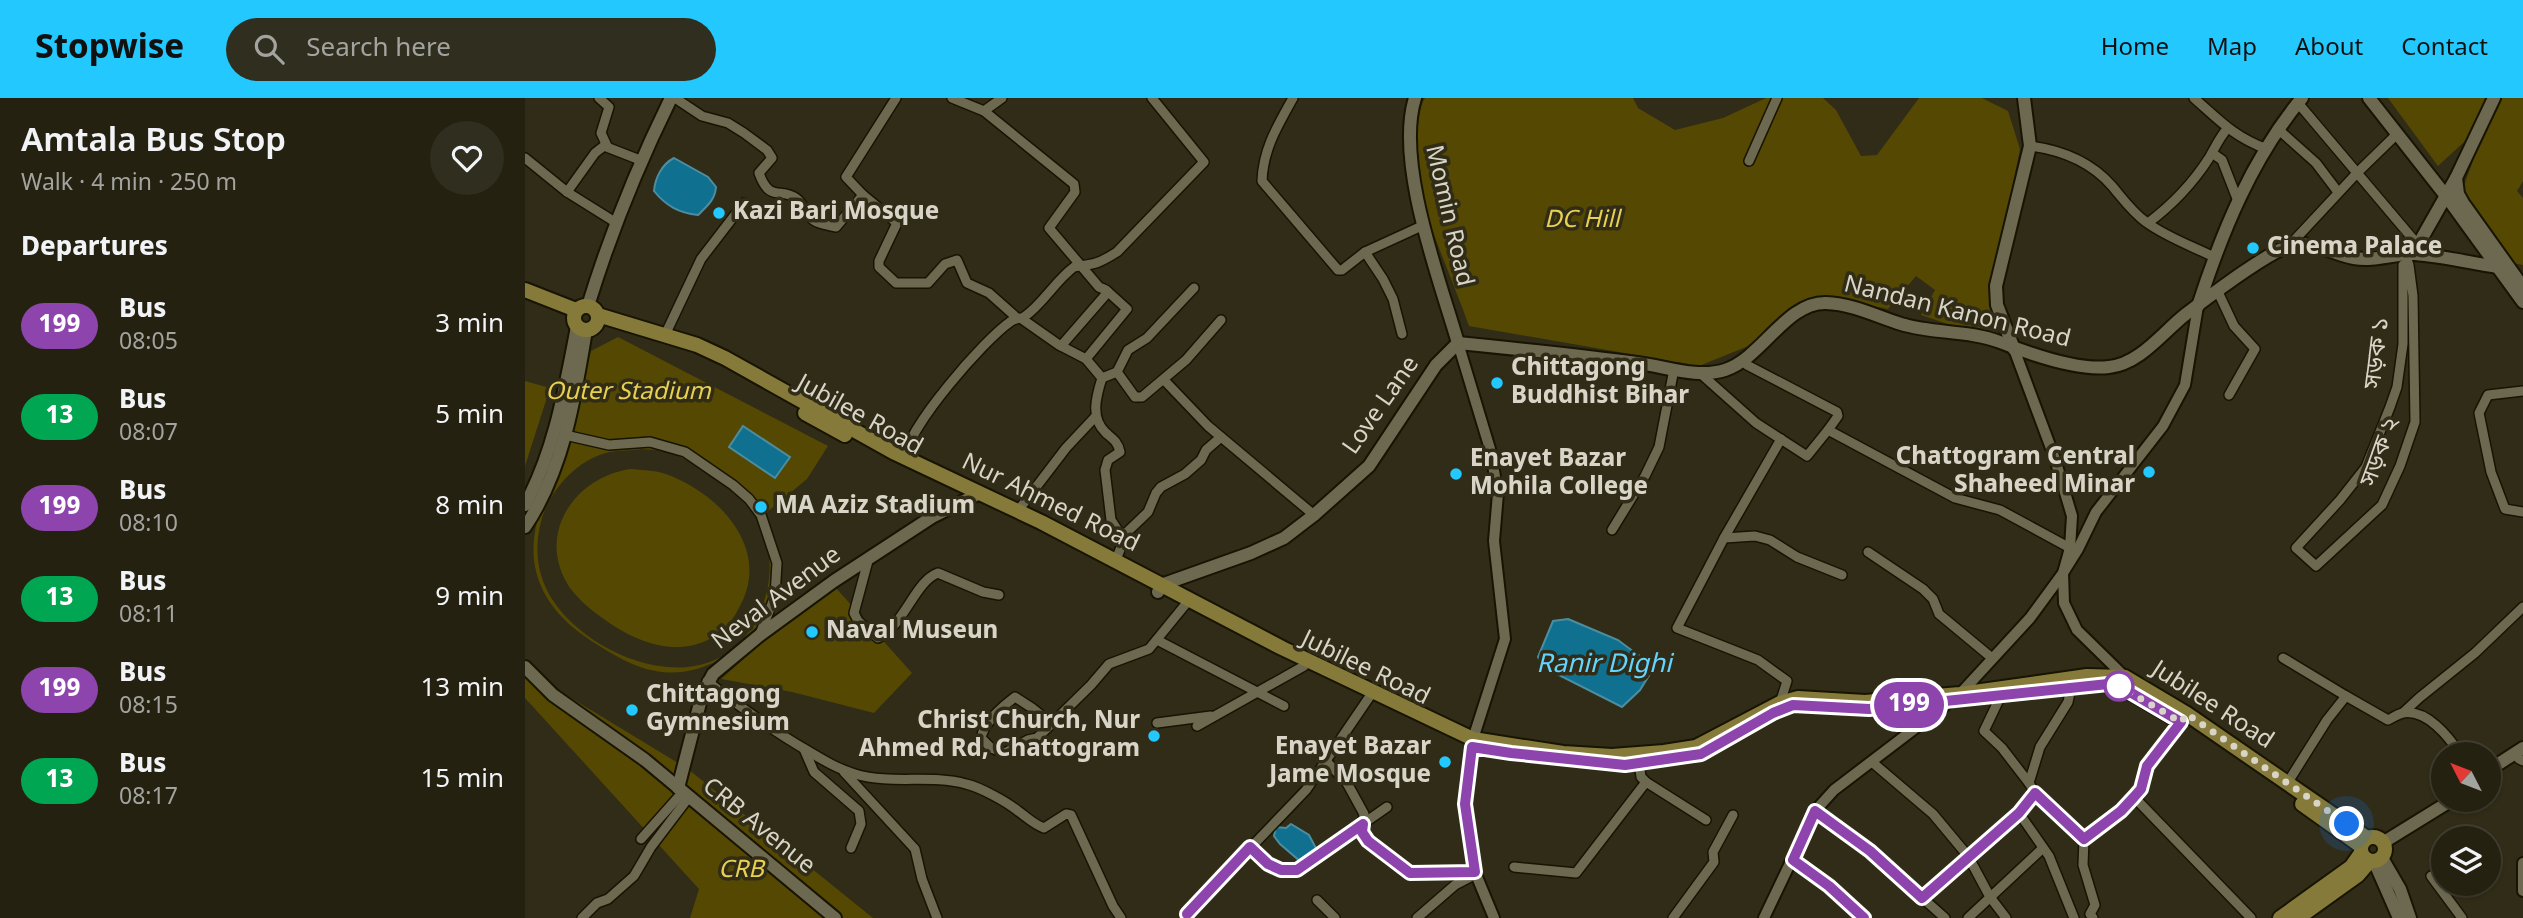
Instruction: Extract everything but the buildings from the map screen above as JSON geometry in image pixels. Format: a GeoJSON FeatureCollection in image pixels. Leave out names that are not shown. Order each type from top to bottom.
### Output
{"type":"FeatureCollection","features":[{"type":"Feature","properties":{"kind":"main road"},"geometry":{"type":"LineString","coordinates":[[525,505],[540,477],[615,222],[640,160],[673,98]]}},
{"type":"Feature","properties":{"kind":"main road","name":"Momin Road"},"geometry":{"type":"LineString","coordinates":[[1415,98],[1409,128],[1410,151],[1424,225],[1458,344]]}},
{"type":"Feature","properties":{"kind":"main road"},"geometry":{"type":"LineString","coordinates":[[2014,349],[1997,305],[1996,286],[2030,146],[2024,98]]}},
{"type":"Feature","properties":{"kind":"main road"},"geometry":{"type":"LineString","coordinates":[[2369,98],[2446,196],[2523,302]]}},
{"type":"Feature","properties":{"kind":"main road"},"geometry":{"type":"LineString","coordinates":[[2412,255],[2456,178],[2494,98]]}},
{"type":"Feature","properties":{"kind":"main road"},"geometry":{"type":"LineString","coordinates":[[2198,306],[2214,257],[2238,201],[2267,149],[2300,101]]}},
{"type":"Feature","properties":{"kind":"main road"},"geometry":{"type":"LineString","coordinates":[[2456,178],[2458,194],[2463,203],[2523,287]]}},
{"type":"Feature","properties":{"kind":"main road"},"geometry":{"type":"LineString","coordinates":[[2289,247],[2307,243],[2352,258],[2412,255],[2498,267]]}},
{"type":"Feature","properties":{"kind":"main road","name":"Nandan Kanon Road"},"geometry":{"type":"LineString","coordinates":[[1458,344],[1576,355],[1701,374],[1725,370],[1746,359],[1794,316],[1816,304],[1856,308],[1902,324],[1972,334],[2014,349],[2087,367],[2123,365],[2198,306],[2255,266],[2289,247]]}},
{"type":"Feature","properties":{"kind":"main road","name":"Jubilee Road"},"geometry":{"type":"LineString","coordinates":[[525,290],[585,319],[706,357],[916,474],[974,496],[1160,588],[1185,605],[1304,666],[1475,742],[1638,759],[1696,747],[1780,703],[1798,698],[1865,702],[1955,697],[2073,683],[2087,676],[2125,677],[2184,718],[2288,782],[2372,850]]}},
{"type":"Feature","properties":{"kind":"main road"},"geometry":{"type":"LineString","coordinates":[[525,300],[585,319]]}},
{"type":"Feature","properties":{"kind":"main road"},"geometry":{"type":"LineString","coordinates":[[525,527],[550,480],[565,435],[585,319]]}},
{"type":"Feature","properties":{"kind":"main road","name":"Nur Ahmed Road"},"geometry":{"type":"LineString","coordinates":[[585,319],[665,335],[697,345],[725,358],[974,496],[1017,512],[1160,588],[1475,742]]}},
{"type":"Feature","properties":{"kind":"main road","name":"Love Lane"},"geometry":{"type":"LineString","coordinates":[[1160,588],[1284,538],[1314,515],[1369,466],[1436,365],[1458,344]]}},
{"type":"Feature","properties":{"kind":"main road","name":"Neval Avenue"},"geometry":{"type":"LineString","coordinates":[[683,793],[687,755],[707,681],[760,635],[869,557],[932,517],[974,496]]}},
{"type":"Feature","properties":{"kind":"main road","name":"CRB Avenue"},"geometry":{"type":"LineString","coordinates":[[525,667],[551,697]]}},
{"type":"Feature","properties":{"kind":"main road","name":"CRB Avenue"},"geometry":{"type":"LineString","coordinates":[[525,676],[657,771],[835,918]]}},
{"type":"Feature","properties":{"kind":"main road"},"geometry":{"type":"LineString","coordinates":[[2073,683],[2108,684],[2123,688],[2184,718],[2372,850],[2400,889],[2410,918]]}},
{"type":"Feature","properties":{"kind":"main road"},"geometry":{"type":"LineString","coordinates":[[1638,759],[1701,754],[1773,713],[1793,705],[1869,709],[1955,697]]}},
{"type":"Feature","properties":{"kind":"main road"},"geometry":{"type":"LineString","coordinates":[[657,771],[687,755]]}},
{"type":"Feature","properties":{"kind":"main road"},"geometry":{"type":"LineString","coordinates":[[2501,765],[2522,756]]}},
{"type":"Feature","properties":{"kind":"main road"},"geometry":{"type":"LineString","coordinates":[[2501,769],[2522,756]]}},
{"type":"Feature","properties":{"kind":"main road"},"geometry":{"type":"LineString","coordinates":[[2280,918],[2431,808]]}},
{"type":"Feature","properties":{"kind":"main road"},"geometry":{"type":"LineString","coordinates":[[2298,918],[2358,875],[2372,850],[2433,812]]}},
{"type":"Feature","properties":{"kind":"main road"},"geometry":{"type":"LineString","coordinates":[[2372,850],[2399,918]]}},
{"type":"Feature","properties":{"kind":"street"},"geometry":{"type":"LineString","coordinates":[[599,98],[609,107],[601,133],[607,146],[640,160]]}},
{"type":"Feature","properties":{"kind":"street"},"geometry":{"type":"LineString","coordinates":[[673,98],[702,116],[728,123],[767,150],[772,157],[759,172],[763,183],[776,195],[790,194],[817,223],[836,227],[863,195]]}},
{"type":"Feature","properties":{"kind":"street"},"geometry":{"type":"LineString","coordinates":[[896,98],[846,177],[897,223],[879,261],[879,267],[896,283],[928,283],[945,264],[957,260],[967,283],[989,293],[1019,318],[1086,359],[1102,378]]}},
{"type":"Feature","properties":{"kind":"street"},"geometry":{"type":"LineString","coordinates":[[952,98],[984,111],[1074,184],[1075,192],[1049,228],[1099,287],[1127,311],[1086,359]]}},
{"type":"Feature","properties":{"kind":"street"},"geometry":{"type":"LineString","coordinates":[[984,111],[1002,98]]}},
{"type":"Feature","properties":{"kind":"street"},"geometry":{"type":"LineString","coordinates":[[905,457],[906,448],[914,433],[956,377],[1000,330],[1019,318],[1067,272],[1077,266],[1083,268],[1100,263],[1117,252],[1204,162],[1152,98]]}},
{"type":"Feature","properties":{"kind":"street"},"geometry":{"type":"LineString","coordinates":[[1293,98],[1269,143],[1262,181],[1338,270],[1342,270],[1365,252],[1424,225]]}},
{"type":"Feature","properties":{"kind":"street"},"geometry":{"type":"LineString","coordinates":[[1749,161],[1777,98]]}},
{"type":"Feature","properties":{"kind":"street"},"geometry":{"type":"LineString","coordinates":[[2198,99],[2227,129],[2267,149]]}},
{"type":"Feature","properties":{"kind":"street"},"geometry":{"type":"LineString","coordinates":[[2300,101],[2357,173],[2412,255]]}},
{"type":"Feature","properties":{"kind":"street"},"geometry":{"type":"LineString","coordinates":[[2148,223],[2167,209],[2185,190],[2227,129]]}},
{"type":"Feature","properties":{"kind":"street"},"geometry":{"type":"LineString","coordinates":[[2279,130],[2316,163],[2338,192]]}},
{"type":"Feature","properties":{"kind":"street"},"geometry":{"type":"LineString","coordinates":[[2289,247],[2338,192],[2397,134]]}},
{"type":"Feature","properties":{"kind":"street"},"geometry":{"type":"LineString","coordinates":[[566,192],[595,153],[607,146]]}},
{"type":"Feature","properties":{"kind":"street"},"geometry":{"type":"LineString","coordinates":[[2030,146],[2046,148],[2091,166],[2133,211],[2148,223],[2214,257]]}},
{"type":"Feature","properties":{"kind":"street"},"geometry":{"type":"LineString","coordinates":[[2212,153],[2223,160],[2238,201]]}},
{"type":"Feature","properties":{"kind":"street"},"geometry":{"type":"LineString","coordinates":[[525,158],[566,192],[615,222]]}},
{"type":"Feature","properties":{"kind":"street"},"geometry":{"type":"LineString","coordinates":[[665,335],[701,259],[744,203]]}},
{"type":"Feature","properties":{"kind":"street"},"geometry":{"type":"LineString","coordinates":[[1365,252],[1393,299],[1402,334]]}},
{"type":"Feature","properties":{"kind":"street","name":"সড়ক ২"},"geometry":{"type":"LineString","coordinates":[[2304,555],[2316,566],[2382,505],[2400,466],[2415,422],[2412,255]]}},
{"type":"Feature","properties":{"kind":"street","name":"সড়ক ১"},"geometry":{"type":"LineString","coordinates":[[2304,555],[2297,548],[2366,467],[2390,407],[2397,387],[2403,344],[2403,265],[2412,255]]}},
{"type":"Feature","properties":{"kind":"street"},"geometry":{"type":"LineString","coordinates":[[1102,378],[1117,372],[1128,350],[1147,338],[1194,288]]}},
{"type":"Feature","properties":{"kind":"street"},"geometry":{"type":"LineString","coordinates":[[1061,346],[1108,292]]}},
{"type":"Feature","properties":{"kind":"street"},"geometry":{"type":"LineString","coordinates":[[2218,292],[2234,326],[2255,349],[2229,395]]}},
{"type":"Feature","properties":{"kind":"street"},"geometry":{"type":"LineString","coordinates":[[1764,918],[1815,811],[1834,790],[1955,697],[2030,618],[2063,573],[2096,512],[2163,426],[2185,385],[2198,306]]}},
{"type":"Feature","properties":{"kind":"street"},"geometry":{"type":"LineString","coordinates":[[1117,372],[1124,385],[1139,398],[1186,360],[1221,320]]}},
{"type":"Feature","properties":{"kind":"street"},"geometry":{"type":"LineString","coordinates":[[1458,344],[1490,449],[1498,493],[1494,541],[1505,639],[1475,742],[1465,804],[1475,873],[1494,918]]}},
{"type":"Feature","properties":{"kind":"street"},"geometry":{"type":"LineString","coordinates":[[2014,349],[2055,459],[2072,516],[2070,548],[2063,573],[2064,603],[2077,630],[2125,677]]}},
{"type":"Feature","properties":{"kind":"street"},"geometry":{"type":"LineString","coordinates":[[1701,374],[1756,423],[1807,456],[1838,416],[1837,412],[1747,365],[1746,359]]}},
{"type":"Feature","properties":{"kind":"street"},"geometry":{"type":"LineString","coordinates":[[1612,530],[1645,476],[1659,447],[1674,369]]}},
{"type":"Feature","properties":{"kind":"street"},"geometry":{"type":"LineString","coordinates":[[1102,378],[1095,407],[1096,416],[1100,426],[1119,447],[1118,454],[1108,460],[1104,470],[1111,520],[1123,536],[1123,544],[1115,562]]}},
{"type":"Feature","properties":{"kind":"street"},"geometry":{"type":"LineString","coordinates":[[1164,380],[1221,437],[1314,515]]}},
{"type":"Feature","properties":{"kind":"street"},"geometry":{"type":"LineString","coordinates":[[2523,391],[2488,395],[2479,413],[2491,472],[2505,509],[2523,512]]}},
{"type":"Feature","properties":{"kind":"street"},"geometry":{"type":"LineString","coordinates":[[1017,512],[1066,448],[1096,416]]}},
{"type":"Feature","properties":{"kind":"street"},"geometry":{"type":"LineString","coordinates":[[1828,430],[1955,498],[2000,510],[2070,548]]}},
{"type":"Feature","properties":{"kind":"street"},"geometry":{"type":"LineString","coordinates":[[565,435],[609,444],[650,442],[685,452],[749,499],[761,515],[777,563],[775,596],[760,635]]}},
{"type":"Feature","properties":{"kind":"street"},"geometry":{"type":"LineString","coordinates":[[1123,536],[1148,512],[1161,487],[1185,474],[1221,437]]}},
{"type":"Feature","properties":{"kind":"street"},"geometry":{"type":"LineString","coordinates":[[1780,703],[1787,681],[1758,660],[1677,628],[1724,538],[1781,439]]}},
{"type":"Feature","properties":{"kind":"street"},"geometry":{"type":"LineString","coordinates":[[1724,538],[1755,536],[1770,540],[1797,557],[1842,575]]}},
{"type":"Feature","properties":{"kind":"street"},"geometry":{"type":"LineString","coordinates":[[1868,552],[1923,589],[1933,599],[1938,614],[1992,658]]}},
{"type":"Feature","properties":{"kind":"street"},"geometry":{"type":"LineString","coordinates":[[869,557],[854,613],[858,621],[878,638],[885,635],[910,606],[918,590],[932,575],[938,573],[983,592],[999,595]]}},
{"type":"Feature","properties":{"kind":"street"},"geometry":{"type":"LineString","coordinates":[[1052,724],[1015,697],[1003,706],[982,730],[981,738],[991,748],[1005,754],[1028,740],[1037,738],[1052,724],[1109,664],[1149,649],[1185,605]]}},
{"type":"Feature","properties":{"kind":"street"},"geometry":{"type":"LineString","coordinates":[[2283,658],[2388,720],[2404,712],[2475,653],[2523,607]]}},
{"type":"Feature","properties":{"kind":"street"},"geometry":{"type":"LineString","coordinates":[[1157,640],[1284,706]]}},
{"type":"Feature","properties":{"kind":"street"},"geometry":{"type":"LineString","coordinates":[[1198,726],[1304,666]]}},
{"type":"Feature","properties":{"kind":"street"},"geometry":{"type":"LineString","coordinates":[[707,681],[747,714],[804,749],[856,774],[891,780],[939,780],[968,784],[1044,828],[1066,814],[1071,815],[1121,918]]}},
{"type":"Feature","properties":{"kind":"street"},"geometry":{"type":"LineString","coordinates":[[2029,783],[2040,747],[2067,702],[2073,683]]}},
{"type":"Feature","properties":{"kind":"street"},"geometry":{"type":"LineString","coordinates":[[2004,690],[1984,730],[2002,748],[2035,793],[2084,839],[2083,865],[2095,905],[2090,914],[2093,918]]}},
{"type":"Feature","properties":{"kind":"street"},"geometry":{"type":"LineString","coordinates":[[1187,914],[1306,790],[1370,696]]}},
{"type":"Feature","properties":{"kind":"street"},"geometry":{"type":"LineString","coordinates":[[2288,782],[2327,720],[2346,696]]}},
{"type":"Feature","properties":{"kind":"street"},"geometry":{"type":"LineString","coordinates":[[2404,712],[2420,716],[2434,724],[2451,742]]}},
{"type":"Feature","properties":{"kind":"street"},"geometry":{"type":"LineString","coordinates":[[1157,723],[1216,716]]}},
{"type":"Feature","properties":{"kind":"street"},"geometry":{"type":"LineString","coordinates":[[2084,839],[2121,811],[2141,789],[2147,766],[2184,718]]}},
{"type":"Feature","properties":{"kind":"street"},"geometry":{"type":"LineString","coordinates":[[804,749],[814,772],[859,811],[862,824],[851,848]]}},
{"type":"Feature","properties":{"kind":"street"},"geometry":{"type":"LineString","coordinates":[[1638,759],[1641,777],[1646,782],[1706,820]]}},
{"type":"Feature","properties":{"kind":"street"},"geometry":{"type":"LineString","coordinates":[[1326,761],[1347,783],[1364,814],[1362,832],[1368,841],[1410,873],[1475,873]]}},
{"type":"Feature","properties":{"kind":"street"},"geometry":{"type":"LineString","coordinates":[[1872,762],[1933,814],[1968,856],[1990,897],[2006,918]]}},
{"type":"Feature","properties":{"kind":"street"},"geometry":{"type":"LineString","coordinates":[[840,768],[915,849],[922,879],[937,918]]}},
{"type":"Feature","properties":{"kind":"street"},"geometry":{"type":"LineString","coordinates":[[1514,867],[1576,873],[1646,782]]}},
{"type":"Feature","properties":{"kind":"street"},"geometry":{"type":"LineString","coordinates":[[641,839],[683,793]]}},
{"type":"Feature","properties":{"kind":"street"},"geometry":{"type":"LineString","coordinates":[[582,918],[597,903],[608,899],[634,876],[683,793]]}},
{"type":"Feature","properties":{"kind":"street"},"geometry":{"type":"LineString","coordinates":[[1922,898],[2019,813],[2035,793]]}},
{"type":"Feature","properties":{"kind":"street"},"geometry":{"type":"LineString","coordinates":[[2134,797],[2251,918]]}},
{"type":"Feature","properties":{"kind":"street"},"geometry":{"type":"LineString","coordinates":[[1250,847],[1268,864],[1281,870],[1297,870],[1387,807]]}},
{"type":"Feature","properties":{"kind":"street"},"geometry":{"type":"LineString","coordinates":[[1815,811],[1870,851],[1945,918]]}},
{"type":"Feature","properties":{"kind":"street"},"geometry":{"type":"LineString","coordinates":[[2019,813],[2049,856],[2074,918]]}},
{"type":"Feature","properties":{"kind":"street"},"geometry":{"type":"LineString","coordinates":[[1673,918],[1714,862],[1713,852],[1733,815]]}},
{"type":"Feature","properties":{"kind":"street"},"geometry":{"type":"LineString","coordinates":[[1968,918],[2043,848]]}},
{"type":"Feature","properties":{"kind":"street"},"geometry":{"type":"LineString","coordinates":[[1793,860],[1829,886],[1864,918]]}},
{"type":"Feature","properties":{"kind":"street"},"geometry":{"type":"LineString","coordinates":[[2523,863],[2523,891]]}},
{"type":"Feature","properties":{"kind":"street"},"geometry":{"type":"LineString","coordinates":[[1417,918],[1455,885],[1475,873]]}},
{"type":"Feature","properties":{"kind":"street"},"geometry":{"type":"LineString","coordinates":[[2446,896],[2462,918]]}},
{"type":"Feature","properties":{"kind":"street"},"geometry":{"type":"LineString","coordinates":[[1317,901],[1335,918]]}},
{"type":"Feature","properties":{"kind":"green space","name":"DC Hill"},"geometry":{"type":"Polygon","coordinates":[[[1425,98],[1633,98],[1638,108],[1675,130],[1723,118],[1766,98],[1823,98],[1836,110],[1861,156],[1877,155],[1919,98],[1982,98],[2008,111],[2020,149],[1990,297],[2000,342],[1921,315],[1935,290],[1916,276],[1888,309],[1816,296],[1746,347],[1699,366],[1469,326],[1420,189],[1417,132],[1425,98]]]}},
{"type":"Feature","properties":{"kind":"green space"},"geometry":{"type":"Polygon","coordinates":[[[2388,98],[2485,98],[2476,131],[2438,166],[2388,98]]]}},
{"type":"Feature","properties":{"kind":"green space"},"geometry":{"type":"Polygon","coordinates":[[[2501,98],[2523,98],[2523,181],[2517,191],[2523,198],[2523,265],[2513,263],[2462,191],[2478,147],[2501,98]]]}},
{"type":"Feature","properties":{"kind":"green space","name":"MA Aziz Stadium"},"geometry":{"type":"Polygon","coordinates":[[[618,337],[828,446],[807,479],[760,518],[769,546],[773,568],[771,595],[764,615],[753,632],[738,647],[721,659],[702,667],[682,672],[662,672],[642,668],[624,660],[590,640],[561,616],[540,585],[534,560],[537,523],[544,502],[562,470],[591,351],[618,337]],[[660,450],[614,451],[590,459],[573,471],[558,487],[547,505],[539,531],[537,550],[542,578],[554,602],[573,623],[597,642],[624,656],[653,665],[682,667],[710,662],[734,648],[746,635],[763,604],[770,568],[764,533],[749,507],[714,477],[688,460],[660,450]]]}},
{"type":"Feature","properties":{"kind":"green space"},"geometry":{"type":"Polygon","coordinates":[[[525,381],[550,388],[525,466],[525,381]]]}},
{"type":"Feature","properties":{"kind":"green space"},"geometry":{"type":"Polygon","coordinates":[[[630,469],[666,474],[703,493],[733,523],[743,540],[749,559],[749,579],[743,600],[726,627],[696,645],[663,646],[647,642],[615,627],[580,600],[570,588],[560,568],[557,549],[565,512],[592,484],[630,469]]]}},
{"type":"Feature","properties":{"kind":"green space"},"geometry":{"type":"Polygon","coordinates":[[[836,588],[912,673],[874,713],[792,692],[721,679],[764,641],[836,588]]]}},
{"type":"Feature","properties":{"kind":"green space","name":"CRB"},"geometry":{"type":"Polygon","coordinates":[[[525,670],[688,769],[873,918],[690,918],[699,889],[525,698],[525,670]]]}},
{"type":"Feature","properties":{"kind":"water"},"geometry":{"type":"Polygon","coordinates":[[[674,158],[708,177],[716,187],[712,199],[698,215],[673,208],[654,191],[660,172],[674,158]]]}},
{"type":"Feature","properties":{"kind":"water"},"geometry":{"type":"Polygon","coordinates":[[[743,426],[790,457],[775,478],[729,447],[743,426]]]}},
{"type":"Feature","properties":{"kind":"water","name":"Ranir Dighi"},"geometry":{"type":"Polygon","coordinates":[[[1568,619],[1618,640],[1656,664],[1640,690],[1622,707],[1543,667],[1538,657],[1553,621],[1568,619]]]}},
{"type":"Feature","properties":{"kind":"water"},"geometry":{"type":"Polygon","coordinates":[[[1291,824],[1309,835],[1318,852],[1301,862],[1274,836],[1276,827],[1286,828],[1291,824]]]}},
{"type":"Feature","properties":{"kind":"bus line","name":"199"},"geometry":{"type":"LineString","coordinates":[[1187,914],[1250,847],[1268,864],[1281,870],[1297,870],[1363,824],[1362,832],[1368,841],[1410,873],[1475,872],[1465,804],[1472,747],[1625,765],[1701,754],[1773,713],[1793,705],[1869,709],[2108,684],[2123,688],[2181,722],[2147,766],[2141,789],[2121,811],[2084,839],[2035,793],[2019,813],[1922,898],[1870,851],[1815,811],[1801,837],[1793,860],[1829,886],[1864,918]]}},
{"type":"Feature","properties":{"kind":"place","name":"Kazi Bari Mosque"},"geometry":{"type":"Point","coordinates":[719,213]}},
{"type":"Feature","properties":{"kind":"place","name":"Cinema Palace"},"geometry":{"type":"Point","coordinates":[2253,248]}},
{"type":"Feature","properties":{"kind":"place","name":"Chittagong Buddhist Bihar"},"geometry":{"type":"Point","coordinates":[1497,383]}},
{"type":"Feature","properties":{"kind":"place","name":"Chattogram Central Shaheed Minar"},"geometry":{"type":"Point","coordinates":[2149,472]}},
{"type":"Feature","properties":{"kind":"place","name":"Enayet Bazar Mohila College"},"geometry":{"type":"Point","coordinates":[1456,474]}},
{"type":"Feature","properties":{"kind":"place","name":"MA Aziz Stadium"},"geometry":{"type":"Point","coordinates":[761,507]}},
{"type":"Feature","properties":{"kind":"place","name":"Naval Museun"},"geometry":{"type":"Point","coordinates":[812,632]}},
{"type":"Feature","properties":{"kind":"place","name":"Chittagong Gymnesium"},"geometry":{"type":"Point","coordinates":[632,710]}},
{"type":"Feature","properties":{"kind":"place","name":"Christ Church, Nur Ahmed Rd, Chattogram"},"geometry":{"type":"Point","coordinates":[1154,736]}},
{"type":"Feature","properties":{"kind":"place","name":"Enayet Bazar Jame Mosque"},"geometry":{"type":"Point","coordinates":[1445,762]}},
{"type":"Feature","properties":{"kind":"route"},"geometry":{"type":"LineString","coordinates":[[2119,686],[2181,722],[2187,714],[2347,824]]}},
{"type":"Feature","properties":{"kind":"park label","name":"Outer Stadium"},"geometry":{"type":"Point","coordinates":[628,393]}}]}
